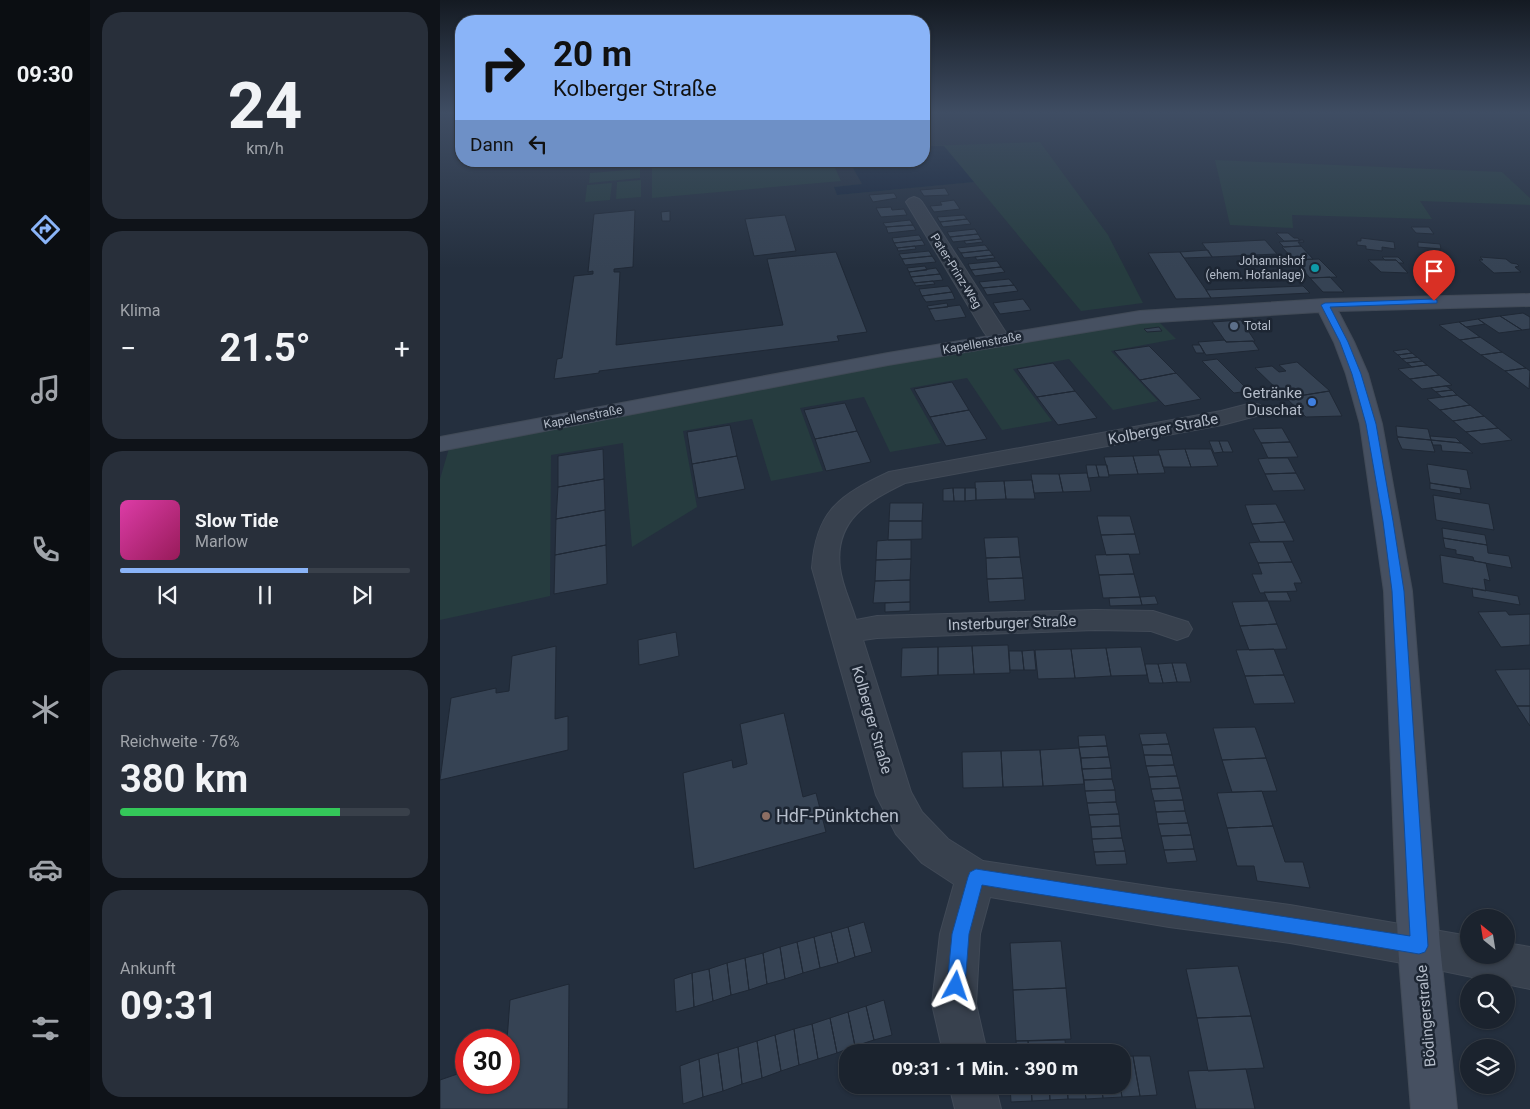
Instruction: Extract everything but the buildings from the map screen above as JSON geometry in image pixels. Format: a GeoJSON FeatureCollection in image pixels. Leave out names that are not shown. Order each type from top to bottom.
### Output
{"type":"FeatureCollection","features":[{"type":"Feature","properties":{"kind":"main road","name":"Kapellenstraße"},"geometry":{"type":"LineString","coordinates":[[440,444],[1000,339],[1162,314],[1325,305],[1530,300]]}},
{"type":"Feature","properties":{"kind":"main road","name":"Bödingerstraße"},"geometry":{"type":"LineString","coordinates":[[1325,305],[1344,342],[1357,374],[1371,424],[1387,513],[1398,591],[1419,946],[1434,1109]]}},
{"type":"Feature","properties":{"kind":"street","name":"Pater-Prinz-Weg"},"geometry":{"type":"LineString","coordinates":[[914,202],[1000,339]]}},
{"type":"Feature","properties":{"kind":"street","name":"Kolberger Straße"},"geometry":{"type":"LineString","coordinates":[[1252,410],[1222,418],[898,478],[869,490],[849,505],[832,525],[826,546],[826,568],[894,795],[909,823],[935,851],[976,877],[1158,907],[1290,924],[1419,946],[1530,968]]}},
{"type":"Feature","properties":{"kind":"street","name":"Insterburger Straße"},"geometry":{"type":"LineString","coordinates":[[846,632],[877,627],[1095,620],[1153,622],[1177,629]]}},
{"type":"Feature","properties":{"kind":"street"},"geometry":{"type":"LineString","coordinates":[[963,1044],[954,1004],[960,934],[976,877]]}},
{"type":"Feature","properties":{"kind":"street"},"geometry":{"type":"LineString","coordinates":[[974,1094],[978,1109]]}},
{"type":"Feature","properties":{"kind":"green space"},"geometry":{"type":"Polygon","coordinates":[[[1057,165],[1108,235],[1143,303],[1081,311],[974,182],[837,195],[834,187],[862,184],[852,167],[1057,165]]]}},
{"type":"Feature","properties":{"kind":"green space"},"geometry":{"type":"Polygon","coordinates":[[[1216,165],[1329,165],[1502,172],[1530,198],[1530,205],[1420,201],[1432,219],[1292,215],[1293,228],[1230,225],[1216,165]]]}},
{"type":"Feature","properties":{"kind":"green space"},"geometry":{"type":"Polygon","coordinates":[[[835,167],[841,181],[652,198],[652,168],[835,167]]]}},
{"type":"Feature","properties":{"kind":"green space"},"geometry":{"type":"Polygon","coordinates":[[[640,169],[640,178],[589,183],[590,173],[640,169]]]}},
{"type":"Feature","properties":{"kind":"green space"},"geometry":{"type":"Polygon","coordinates":[[[641,180],[641,197],[616,199],[617,182],[641,180]]]}},
{"type":"Feature","properties":{"kind":"green space"},"geometry":{"type":"Polygon","coordinates":[[[612,183],[610,200],[585,202],[587,185],[612,183]]]}},
{"type":"Feature","properties":{"kind":"green space"},"geometry":{"type":"Polygon","coordinates":[[[1155,318],[1176,339],[1111,351],[1158,401],[1113,410],[1069,359],[1013,369],[1052,421],[1002,430],[967,378],[910,388],[941,443],[890,452],[864,397],[800,408],[823,471],[771,481],[752,419],[683,431],[697,507],[632,547],[623,443],[551,455],[550,596],[440,620],[440,479],[450,445],[1002,343],[1155,318]]]}},
{"type":"Feature","properties":{"kind":"water"},"geometry":{"type":"Polygon","coordinates":[[[930,165],[960,165],[974,182],[837,195],[834,187],[862,184],[852,167],[930,167],[930,165]]]}},
{"type":"Feature","properties":{"kind":"place","name":"Johannishof (ehem. Hofanlage)"},"geometry":{"type":"Point","coordinates":[1315,268]}},
{"type":"Feature","properties":{"kind":"place","name":"Total"},"geometry":{"type":"Point","coordinates":[1234,326]}},
{"type":"Feature","properties":{"kind":"place","name":"Getränke Duschat"},"geometry":{"type":"Point","coordinates":[1312,402]}},
{"type":"Feature","properties":{"kind":"place","name":"HdF-Pünktchen"},"geometry":{"type":"Point","coordinates":[766,816]}},
{"type":"Feature","properties":{"kind":"route"},"geometry":{"type":"LineString","coordinates":[[956,986],[960,934],[976,877],[1158,907],[1290,924],[1419,946],[1398,591],[1388,521],[1371,424],[1357,374],[1344,342],[1325,305],[1434,301]]}}]}
